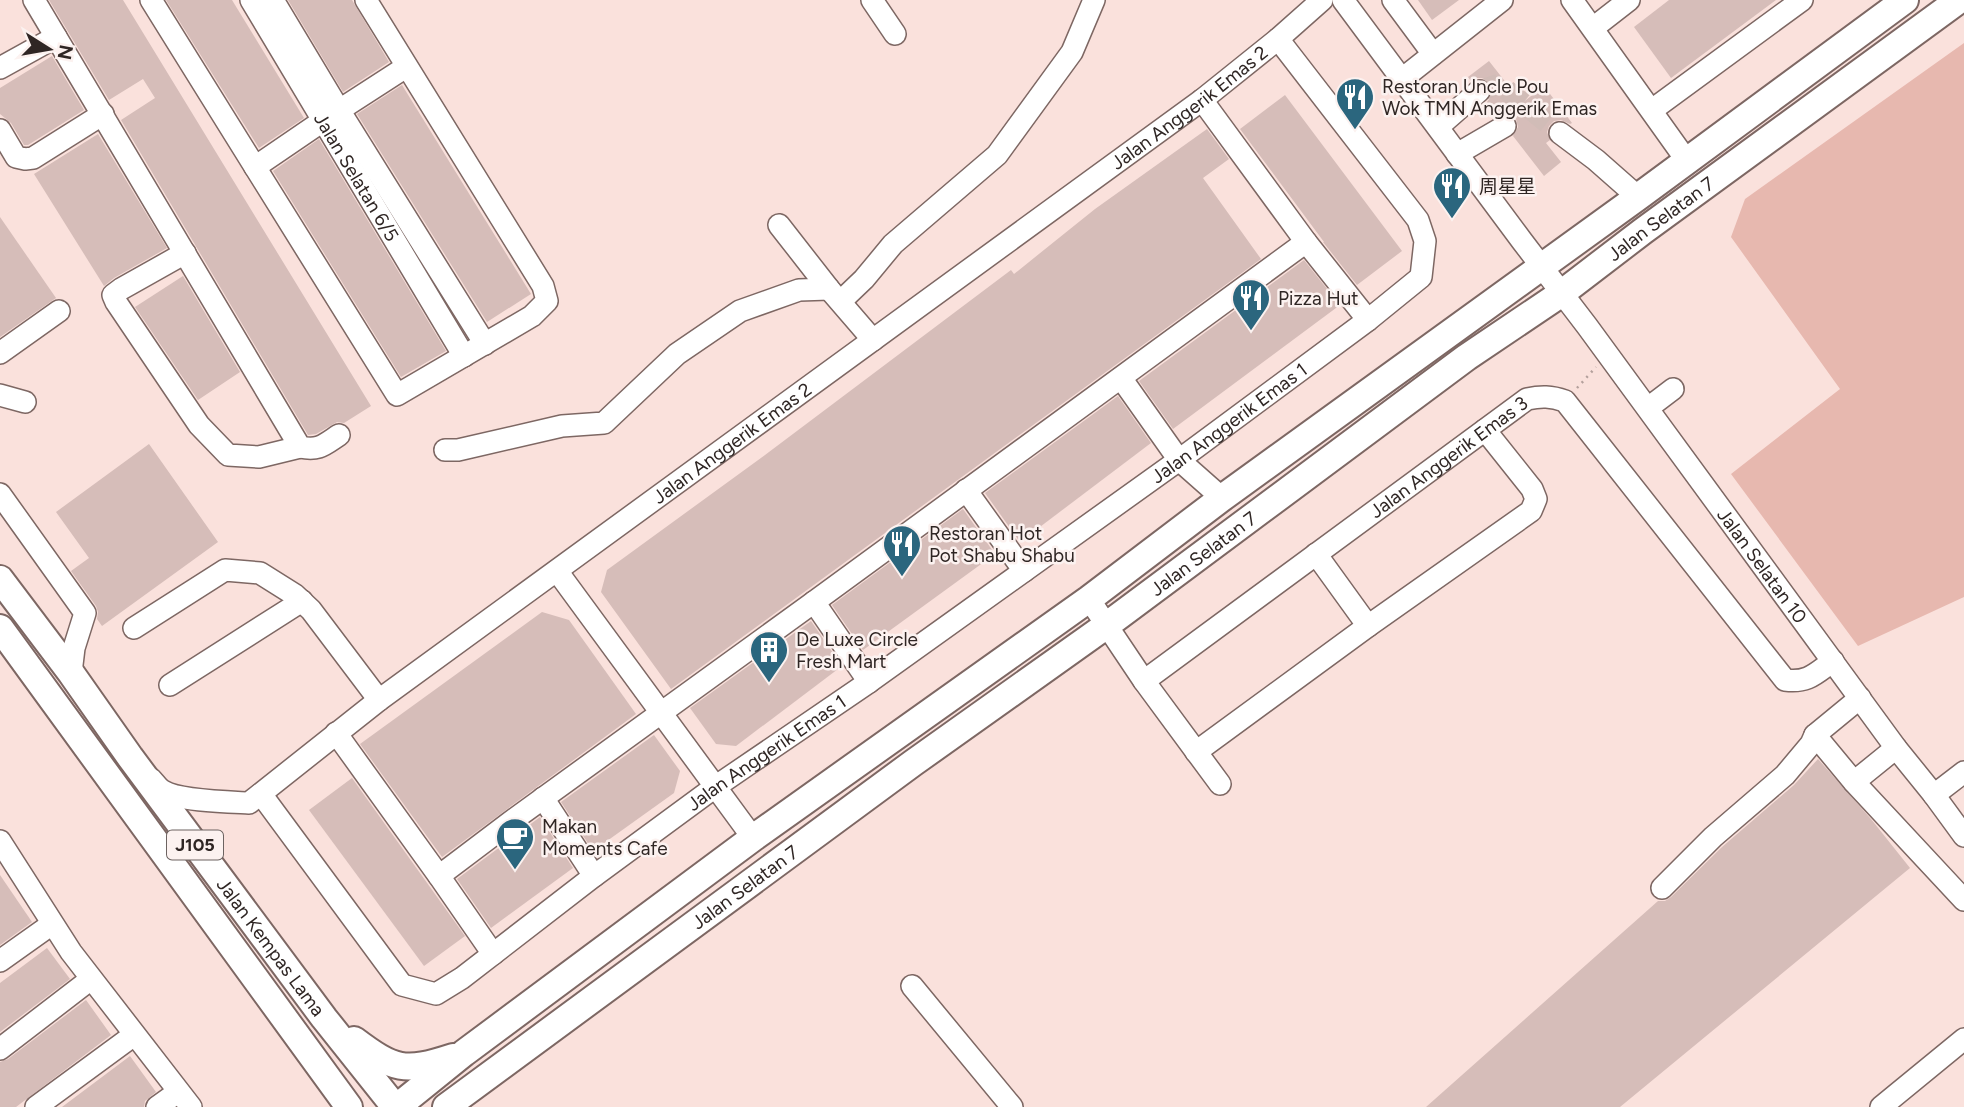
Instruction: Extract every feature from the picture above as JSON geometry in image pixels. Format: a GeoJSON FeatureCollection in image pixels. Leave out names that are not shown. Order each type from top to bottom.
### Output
{"type":"FeatureCollection","features":[{"type":"Feature","properties":{"kind":"main road","name":"Jalan Selatan 7"},"geometry":{"type":"LineString","coordinates":[[396,1107],[464,1053],[753,838],[1089,599],[1222,498],[1905,0]]}},
{"type":"Feature","properties":{"kind":"main road","name":"Jalan Selatan 7"},"geometry":{"type":"LineString","coordinates":[[446,1107],[902,771],[1107,625],[1467,357],[1562,293],[1959,0]]}},
{"type":"Feature","properties":{"kind":"main road","name":"Jalan Kempas Lama"},"geometry":{"type":"LineString","coordinates":[[0,579],[324,1018],[396,1107]]}},
{"type":"Feature","properties":{"kind":"main road","name":"Jalan Kempas Lama"},"geometry":{"type":"LineString","coordinates":[[0,628],[349,1107]]}},
{"type":"Feature","properties":{"kind":"main road"},"geometry":{"type":"LineString","coordinates":[[324,1018],[375,1057],[403,1067],[427,1065],[464,1053]]}},
{"type":"Feature","properties":{"kind":"main road"},"geometry":{"type":"LineString","coordinates":[[310,1053],[359,1107]]}},
{"type":"Feature","properties":{"kind":"main road"},"geometry":{"type":"LineString","coordinates":[[468,1107],[492,1074]]}},
{"type":"Feature","properties":{"kind":"street"},"geometry":{"type":"LineString","coordinates":[[34,0],[300,447]]}},
{"type":"Feature","properties":{"kind":"street"},"geometry":{"type":"LineString","coordinates":[[151,0],[397,395],[532,316],[547,300],[543,286],[366,0]]}},
{"type":"Feature","properties":{"kind":"street","name":"Jalan Selatan 6/5"},"geometry":{"type":"LineString","coordinates":[[251,0],[331,115],[464,356]]}},
{"type":"Feature","properties":{"kind":"street"},"geometry":{"type":"LineString","coordinates":[[274,0],[331,115],[485,344]]}},
{"type":"Feature","properties":{"kind":"street"},"geometry":{"type":"LineString","coordinates":[[873,0],[895,34]]}},
{"type":"Feature","properties":{"kind":"street"},"geometry":{"type":"LineString","coordinates":[[445,450],[458,450],[562,426],[604,423],[677,354],[740,311],[799,290],[835,295],[864,279],[893,244],[997,155],[1072,52],[1094,0]]}},
{"type":"Feature","properties":{"kind":"street","name":"Jalan Anggerik Emas 2"},"geometry":{"type":"LineString","coordinates":[[130,757],[163,791],[193,799],[249,803],[379,700],[1202,100],[1322,0]]}},
{"type":"Feature","properties":{"kind":"street","name":"Jalan Selatan 10"},"geometry":{"type":"LineString","coordinates":[[1343,0],[1648,408],[1896,748],[1964,836]]}},
{"type":"Feature","properties":{"kind":"street"},"geometry":{"type":"LineString","coordinates":[[1393,0],[1433,54]]}},
{"type":"Feature","properties":{"kind":"street"},"geometry":{"type":"LineString","coordinates":[[1402,79],[1503,0]]}},
{"type":"Feature","properties":{"kind":"street"},"geometry":{"type":"LineString","coordinates":[[1572,0],[1687,161]]}},
{"type":"Feature","properties":{"kind":"street"},"geometry":{"type":"LineString","coordinates":[[1593,28],[1629,0]]}},
{"type":"Feature","properties":{"kind":"street"},"geometry":{"type":"LineString","coordinates":[[1652,110],[1802,0]]}},
{"type":"Feature","properties":{"kind":"street"},"geometry":{"type":"LineString","coordinates":[[0,68],[56,37]]}},
{"type":"Feature","properties":{"kind":"street","name":"Jalan Anggerik Emas 1"},"geometry":{"type":"LineString","coordinates":[[261,794],[402,985],[436,994],[462,978],[715,787],[1024,572],[1368,320],[1421,277],[1425,241],[1418,220],[1278,39]]}},
{"type":"Feature","properties":{"kind":"street"},"geometry":{"type":"LineString","coordinates":[[255,167],[406,67]]}},
{"type":"Feature","properties":{"kind":"street"},"geometry":{"type":"LineString","coordinates":[[1438,127],[1479,91]]}},
{"type":"Feature","properties":{"kind":"street"},"geometry":{"type":"LineString","coordinates":[[1202,100],[1306,242],[1368,320]]}},
{"type":"Feature","properties":{"kind":"street"},"geometry":{"type":"LineString","coordinates":[[0,130],[16,157],[33,158],[103,114]]}},
{"type":"Feature","properties":{"kind":"street"},"geometry":{"type":"LineString","coordinates":[[1457,153],[1505,126]]}},
{"type":"Feature","properties":{"kind":"street"},"geometry":{"type":"LineString","coordinates":[[1560,133],[1638,197]]}},
{"type":"Feature","properties":{"kind":"street"},"geometry":{"type":"LineString","coordinates":[[779,225],[873,340]]}},
{"type":"Feature","properties":{"kind":"street"},"geometry":{"type":"LineString","coordinates":[[439,876],[1306,242]]}},
{"type":"Feature","properties":{"kind":"street"},"geometry":{"type":"LineString","coordinates":[[185,253],[113,295],[199,425],[228,455],[259,457],[300,447],[320,448],[339,435]]}},
{"type":"Feature","properties":{"kind":"street"},"geometry":{"type":"LineString","coordinates":[[0,353],[59,311]]}},
{"type":"Feature","properties":{"kind":"street"},"geometry":{"type":"LineString","coordinates":[[1121,378],[1179,460],[1222,498]]}},
{"type":"Feature","properties":{"kind":"street"},"geometry":{"type":"LineString","coordinates":[[1648,408],[1673,389]]}},
{"type":"Feature","properties":{"kind":"street"},"geometry":{"type":"LineString","coordinates":[[0,395],[25,402]]}},
{"type":"Feature","properties":{"kind":"street","name":"Jalan Anggerik Emas 3"},"geometry":{"type":"LineString","coordinates":[[1144,681],[1527,399],[1539,396],[1565,401]]}},
{"type":"Feature","properties":{"kind":"street"},"geometry":{"type":"LineString","coordinates":[[1565,401],[1785,680],[1798,682],[1809,679],[1833,661]]}},
{"type":"Feature","properties":{"kind":"street"},"geometry":{"type":"LineString","coordinates":[[1196,751],[1531,511],[1536,499],[1532,489],[1485,430]]}},
{"type":"Feature","properties":{"kind":"street"},"geometry":{"type":"LineString","coordinates":[[966,490],[1024,572]]}},
{"type":"Feature","properties":{"kind":"street"},"geometry":{"type":"LineString","coordinates":[[0,494],[85,613],[74,648],[71,673]]}},
{"type":"Feature","properties":{"kind":"street"},"geometry":{"type":"LineString","coordinates":[[1316,554],[1368,626]]}},
{"type":"Feature","properties":{"kind":"street"},"geometry":{"type":"LineString","coordinates":[[134,628],[225,570],[260,573],[311,610],[379,700]]}},
{"type":"Feature","properties":{"kind":"street"},"geometry":{"type":"LineString","coordinates":[[557,571],[753,838]]}},
{"type":"Feature","properties":{"kind":"street"},"geometry":{"type":"LineString","coordinates":[[1089,599],[1144,681],[1220,784]]}},
{"type":"Feature","properties":{"kind":"street"},"geometry":{"type":"LineString","coordinates":[[170,685],[302,601]]}},
{"type":"Feature","properties":{"kind":"street"},"geometry":{"type":"LineString","coordinates":[[814,602],[869,682]]}},
{"type":"Feature","properties":{"kind":"street"},"geometry":{"type":"LineString","coordinates":[[1662,888],[1713,837],[1785,775],[1811,744],[1815,735],[1860,698]]}},
{"type":"Feature","properties":{"kind":"street"},"geometry":{"type":"LineString","coordinates":[[336,733],[493,954]]}},
{"type":"Feature","properties":{"kind":"street"},"geometry":{"type":"LineString","coordinates":[[1815,735],[1854,782],[1964,900]]}},
{"type":"Feature","properties":{"kind":"street"},"geometry":{"type":"LineString","coordinates":[[1854,782],[1896,748]]}},
{"type":"Feature","properties":{"kind":"street"},"geometry":{"type":"LineString","coordinates":[[1934,795],[1964,772]]}},
{"type":"Feature","properties":{"kind":"street"},"geometry":{"type":"LineString","coordinates":[[543,798],[594,876]]}},
{"type":"Feature","properties":{"kind":"street"},"geometry":{"type":"LineString","coordinates":[[0,841],[8,874],[52,924],[184,1100],[157,1107]]}},
{"type":"Feature","properties":{"kind":"street"},"geometry":{"type":"LineString","coordinates":[[0,961],[52,924]]}},
{"type":"Feature","properties":{"kind":"street"},"geometry":{"type":"LineString","coordinates":[[0,1049],[91,979]]}},
{"type":"Feature","properties":{"kind":"street"},"geometry":{"type":"LineString","coordinates":[[912,986],[1012,1107]]}},
{"type":"Feature","properties":{"kind":"street"},"geometry":{"type":"LineString","coordinates":[[36,1107],[134,1035]]}},
{"type":"Feature","properties":{"kind":"street"},"geometry":{"type":"LineString","coordinates":[[1881,1107],[1964,1039]]}},
{"type":"Feature","properties":{"kind":"path"},"geometry":{"type":"LineString","coordinates":[[1565,401],[1608,354]]}},
{"type":"Feature","properties":{"kind":"shaded area"},"geometry":{"type":"Polygon","coordinates":[[[1964,43],[1964,597],[1858,646],[1731,474],[1840,389],[1731,237],[1745,199],[1964,43]]]}},
{"type":"Feature","properties":{"kind":"building"},"geometry":{"type":"Polygon","coordinates":[[[49,0],[123,0],[371,406],[344,423],[337,422],[316,434],[308,435],[121,120],[155,98],[143,79],[109,100],[49,0]]]}},
{"type":"Feature","properties":{"kind":"building"},"geometry":{"type":"Polygon","coordinates":[[[166,0],[232,0],[304,118],[259,148],[166,0]]]}},
{"type":"Feature","properties":{"kind":"building"},"geometry":{"type":"Polygon","coordinates":[[[288,0],[352,0],[389,62],[343,92],[288,0]]]}},
{"type":"Feature","properties":{"kind":"building"},"geometry":{"type":"Polygon","coordinates":[[[1418,0],[1459,0],[1432,20],[1418,0]]]}},
{"type":"Feature","properties":{"kind":"building"},"geometry":{"type":"Polygon","coordinates":[[[1669,0],[1776,0],[1671,78],[1634,27],[1669,0]]]}},
{"type":"Feature","properties":{"kind":"building"},"geometry":{"type":"Polygon","coordinates":[[[52,56],[84,110],[24,145],[11,123],[0,114],[0,88],[52,56]]]}},
{"type":"Feature","properties":{"kind":"building"},"geometry":{"type":"Polygon","coordinates":[[[1489,61],[1522,103],[1544,86],[1572,123],[1561,120],[1554,121],[1549,126],[1547,132],[1550,140],[1546,143],[1561,162],[1544,176],[1513,136],[1518,127],[1516,119],[1511,114],[1497,115],[1487,102],[1492,95],[1489,83],[1483,78],[1471,81],[1468,77],[1489,61]]]}},
{"type":"Feature","properties":{"kind":"building"},"geometry":{"type":"Polygon","coordinates":[[[402,85],[531,294],[487,322],[357,114],[402,85]]]}},
{"type":"Feature","properties":{"kind":"building"},"geometry":{"type":"Polygon","coordinates":[[[1285,95],[1402,251],[1357,285],[1240,129],[1285,95]]]}},
{"type":"Feature","properties":{"kind":"building"},"geometry":{"type":"Polygon","coordinates":[[[1207,129],[1229,159],[1203,178],[1261,259],[671,689],[601,592],[607,570],[1011,270],[1014,274],[1095,209],[1207,129]]]}},
{"type":"Feature","properties":{"kind":"building"},"geometry":{"type":"Polygon","coordinates":[[[98,134],[167,248],[104,286],[34,174],[98,134]]]}},
{"type":"Feature","properties":{"kind":"building"},"geometry":{"type":"Polygon","coordinates":[[[319,139],[446,351],[401,377],[273,171],[319,139]]]}},
{"type":"Feature","properties":{"kind":"building"},"geometry":{"type":"Polygon","coordinates":[[[0,217],[56,298],[0,337],[0,217]]]}},
{"type":"Feature","properties":{"kind":"building"},"geometry":{"type":"Polygon","coordinates":[[[1304,260],[1340,305],[1173,429],[1139,381],[1304,260]]]}},
{"type":"Feature","properties":{"kind":"building"},"geometry":{"type":"Polygon","coordinates":[[[183,276],[240,372],[198,400],[135,307],[183,276]]]}},
{"type":"Feature","properties":{"kind":"building"},"geometry":{"type":"Polygon","coordinates":[[[1118,396],[1151,443],[1020,542],[985,493],[1118,396]]]}},
{"type":"Feature","properties":{"kind":"building"},"geometry":{"type":"Polygon","coordinates":[[[149,444],[218,542],[102,626],[97,619],[96,606],[71,571],[89,558],[56,512],[149,444]]]}},
{"type":"Feature","properties":{"kind":"building"},"geometry":{"type":"Polygon","coordinates":[[[963,509],[995,554],[863,650],[832,605],[963,509]]]}},
{"type":"Feature","properties":{"kind":"building"},"geometry":{"type":"Polygon","coordinates":[[[542,612],[569,620],[636,714],[442,857],[360,744],[542,612]]]}},
{"type":"Feature","properties":{"kind":"building","name":"De Luxe Circle Fresh Mart"},"geometry":{"type":"Polygon","coordinates":[[[811,621],[842,666],[736,746],[716,744],[690,708],[811,621]]]}},
{"type":"Feature","properties":{"kind":"building"},"geometry":{"type":"Polygon","coordinates":[[[654,735],[680,771],[674,793],[593,851],[561,802],[654,735]]]}},
{"type":"Feature","properties":{"kind":"building"},"geometry":{"type":"Polygon","coordinates":[[[1818,759],[1910,868],[1620,1107],[1426,1107],[1658,901],[1671,897],[1722,847],[1794,785],[1818,759]]]}},
{"type":"Feature","properties":{"kind":"building"},"geometry":{"type":"Polygon","coordinates":[[[352,778],[465,936],[424,966],[309,810],[352,778]]]}},
{"type":"Feature","properties":{"kind":"building","name":"Makan Moments Cafe"},"geometry":{"type":"Polygon","coordinates":[[[540,817],[573,868],[491,928],[457,879],[540,817]]]}},
{"type":"Feature","properties":{"kind":"building"},"geometry":{"type":"Polygon","coordinates":[[[0,875],[32,922],[0,945],[0,875]]]}},
{"type":"Feature","properties":{"kind":"building"},"geometry":{"type":"Polygon","coordinates":[[[47,948],[70,979],[0,1032],[0,983],[47,948]]]}},
{"type":"Feature","properties":{"kind":"building"},"geometry":{"type":"Polygon","coordinates":[[[86,1000],[111,1035],[16,1107],[0,1107],[0,1062],[8,1059],[86,1000]]]}},
{"type":"Feature","properties":{"kind":"building"},"geometry":{"type":"Polygon","coordinates":[[[130,1056],[156,1092],[145,1101],[144,1107],[62,1107],[130,1056]]]}},
{"type":"Feature","properties":{"kind":"tunnel"},"geometry":{"type":"LineString","coordinates":[[1479,91],[1499,84],[1560,133]]}},
{"type":"Feature","properties":{"kind":"place","name":"Restoran Uncle Pou Wok TMN Anggerik Emas"},"geometry":{"type":"Point","coordinates":[1355,131]}},
{"type":"Feature","properties":{"kind":"place","name":"周星星"},"geometry":{"type":"Point","coordinates":[1452,220]}},
{"type":"Feature","properties":{"kind":"place","name":"Pizza Hut"},"geometry":{"type":"Point","coordinates":[1251,332]}},
{"type":"Feature","properties":{"kind":"place","name":"Restoran Hot Pot Shabu Shabu"},"geometry":{"type":"Point","coordinates":[902,578]}},
{"type":"Feature","properties":{"kind":"place","name":"De Luxe Circle Fresh Mart"},"geometry":{"type":"Point","coordinates":[769,684]}},
{"type":"Feature","properties":{"kind":"place","name":"Makan Moments Cafe"},"geometry":{"type":"Point","coordinates":[515,871]}}]}
